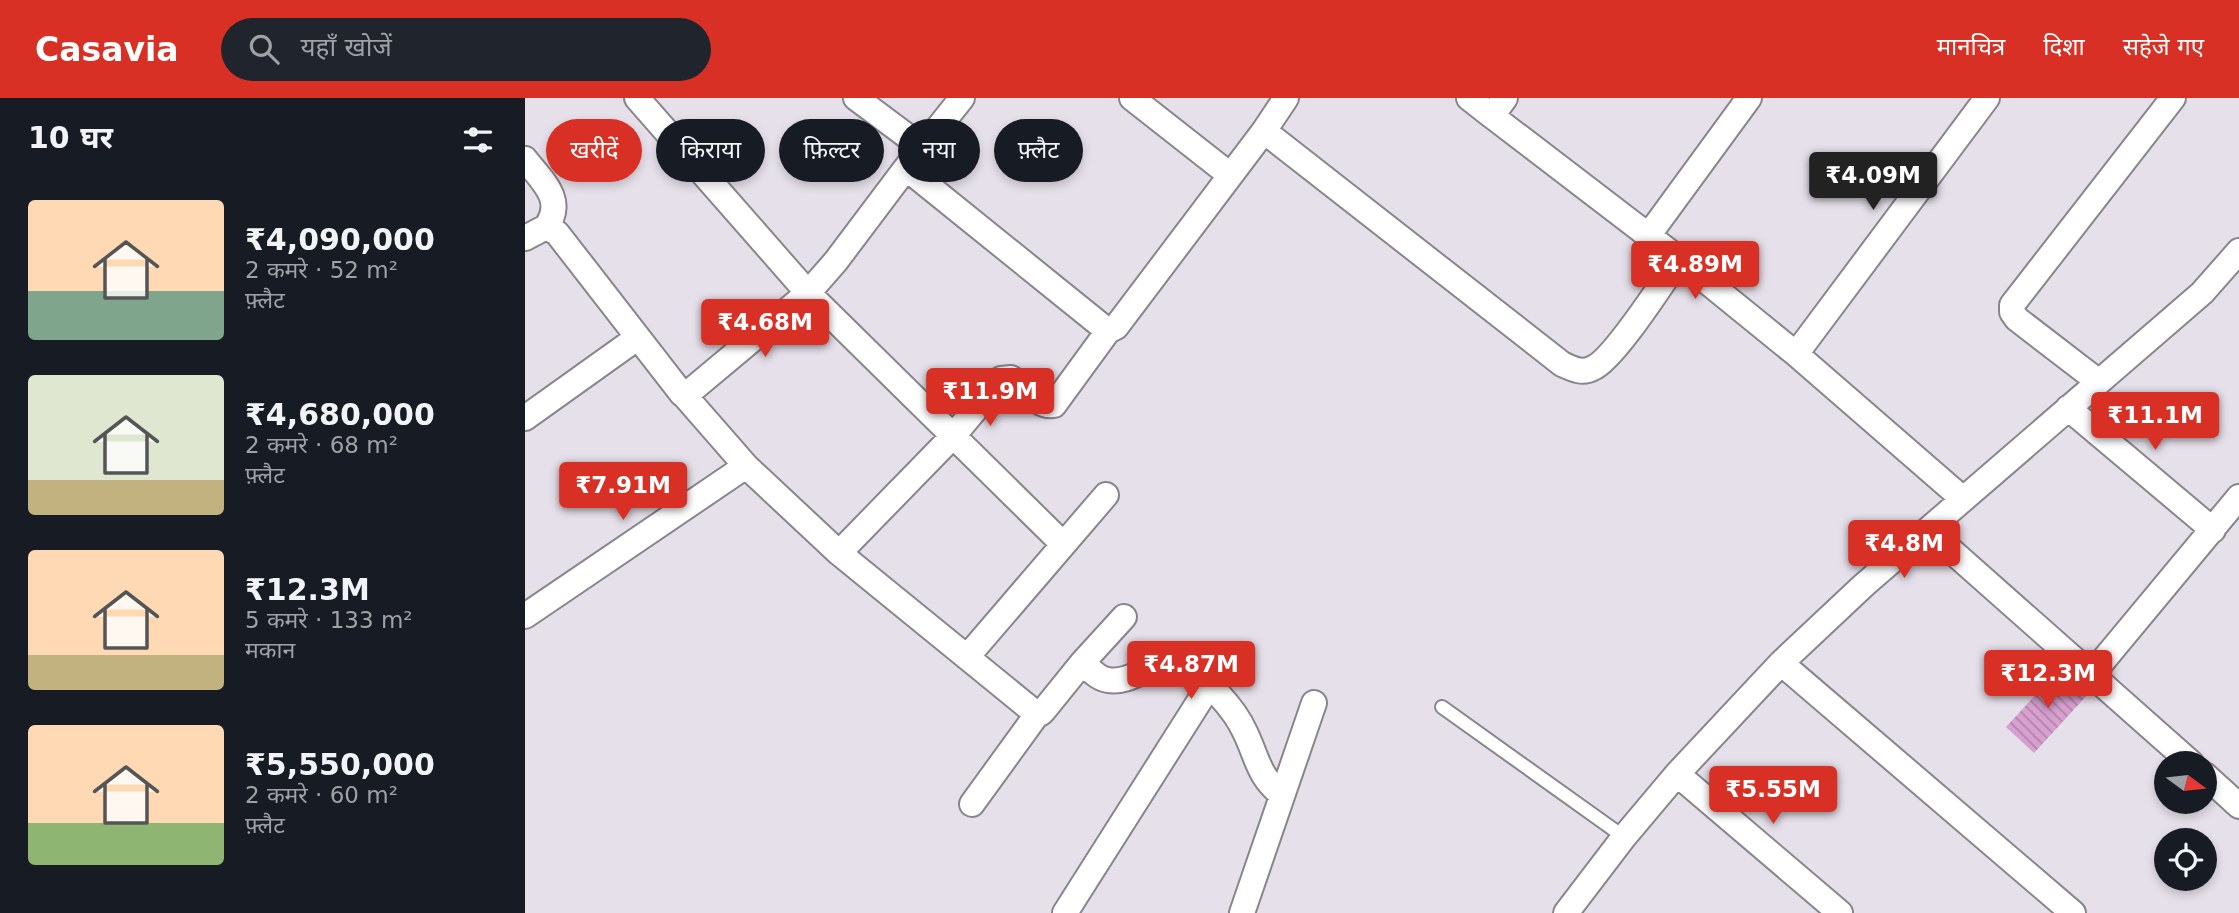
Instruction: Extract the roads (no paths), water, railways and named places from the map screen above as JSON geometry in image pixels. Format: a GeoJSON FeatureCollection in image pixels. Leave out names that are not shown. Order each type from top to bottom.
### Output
{"type":"FeatureCollection","features":[{"type":"Feature","properties":{"kind":"street"},"geometry":{"type":"LineString","coordinates":[[637,98],[808,293],[1063,544]]}},
{"type":"Feature","properties":{"kind":"street"},"geometry":{"type":"LineString","coordinates":[[856,98],[898,129]]}},
{"type":"Feature","properties":{"kind":"street"},"geometry":{"type":"LineString","coordinates":[[946,119],[962,98]]}},
{"type":"Feature","properties":{"kind":"street"},"geometry":{"type":"LineString","coordinates":[[1132,98],[1230,175]]}},
{"type":"Feature","properties":{"kind":"street"},"geometry":{"type":"LineString","coordinates":[[839,553],[953,436],[1006,377],[1016,381],[1039,402],[1053,405],[1108,331],[1116,327],[1286,98]]}},
{"type":"Feature","properties":{"kind":"street"},"geometry":{"type":"LineString","coordinates":[[1469,98],[1498,107],[1648,236],[1796,354],[1963,499]]}},
{"type":"Feature","properties":{"kind":"street"},"geometry":{"type":"LineString","coordinates":[[1648,236],[1749,98]]}},
{"type":"Feature","properties":{"kind":"street"},"geometry":{"type":"LineString","coordinates":[[1796,354],[1987,98]]}},
{"type":"Feature","properties":{"kind":"street"},"geometry":{"type":"LineString","coordinates":[[2099,382],[2017,318],[2012,312],[2012,305],[2173,98]]}},
{"type":"Feature","properties":{"kind":"street"},"geometry":{"type":"LineString","coordinates":[[1264,131],[1562,364],[1577,371],[1593,368],[1609,356],[1679,259]]}},
{"type":"Feature","properties":{"kind":"street"},"geometry":{"type":"LineString","coordinates":[[525,159],[551,193],[555,205],[554,216],[535,233]]}},
{"type":"Feature","properties":{"kind":"street"},"geometry":{"type":"LineString","coordinates":[[684,395],[808,293],[836,261],[898,179]]}},
{"type":"Feature","properties":{"kind":"street"},"geometry":{"type":"LineString","coordinates":[[923,182],[1108,331]]}},
{"type":"Feature","properties":{"kind":"street"},"geometry":{"type":"LineString","coordinates":[[535,233],[557,233],[637,338],[746,466],[839,553],[1038,713]]}},
{"type":"Feature","properties":{"kind":"street"},"geometry":{"type":"LineString","coordinates":[[1566,913],[1624,837],[1677,774],[1781,663],[1864,584],[2235,263]]}},
{"type":"Feature","properties":{"kind":"street"},"geometry":{"type":"LineString","coordinates":[[525,418],[637,338]]}},
{"type":"Feature","properties":{"kind":"street"},"geometry":{"type":"LineString","coordinates":[[2068,408],[2213,530]]}},
{"type":"Feature","properties":{"kind":"street"},"geometry":{"type":"LineString","coordinates":[[525,616],[746,466]]}},
{"type":"Feature","properties":{"kind":"street"},"geometry":{"type":"LineString","coordinates":[[967,657],[1106,495]]}},
{"type":"Feature","properties":{"kind":"street"},"geometry":{"type":"LineString","coordinates":[[2091,674],[2239,497]]}},
{"type":"Feature","properties":{"kind":"street"},"geometry":{"type":"LineString","coordinates":[[1928,530],[2178,751]]}},
{"type":"Feature","properties":{"kind":"street"},"geometry":{"type":"LineString","coordinates":[[972,804],[1038,713],[1051,702],[1124,617]]}},
{"type":"Feature","properties":{"kind":"street"},"geometry":{"type":"LineString","coordinates":[[1082,663],[1100,678],[1109,681],[1140,675],[1160,664],[1171,662],[1183,666],[1209,686],[1231,710],[1245,732],[1257,766],[1268,784],[1282,795]]}},
{"type":"Feature","properties":{"kind":"street"},"geometry":{"type":"LineString","coordinates":[[1781,663],[2073,913]]}},
{"type":"Feature","properties":{"kind":"street"},"geometry":{"type":"LineString","coordinates":[[1065,913],[1209,686]]}},
{"type":"Feature","properties":{"kind":"street"},"geometry":{"type":"LineString","coordinates":[[1242,913],[1314,703]]}},
{"type":"Feature","properties":{"kind":"street"},"geometry":{"type":"LineString","coordinates":[[1677,774],[1840,913]]}},
{"type":"Feature","properties":{"kind":"street"},"geometry":{"type":"LineString","coordinates":[[2217,786],[2239,806]]}},
{"type":"Feature","properties":{"kind":"lane"},"geometry":{"type":"LineString","coordinates":[[1442,707],[1624,837]]}}]}
